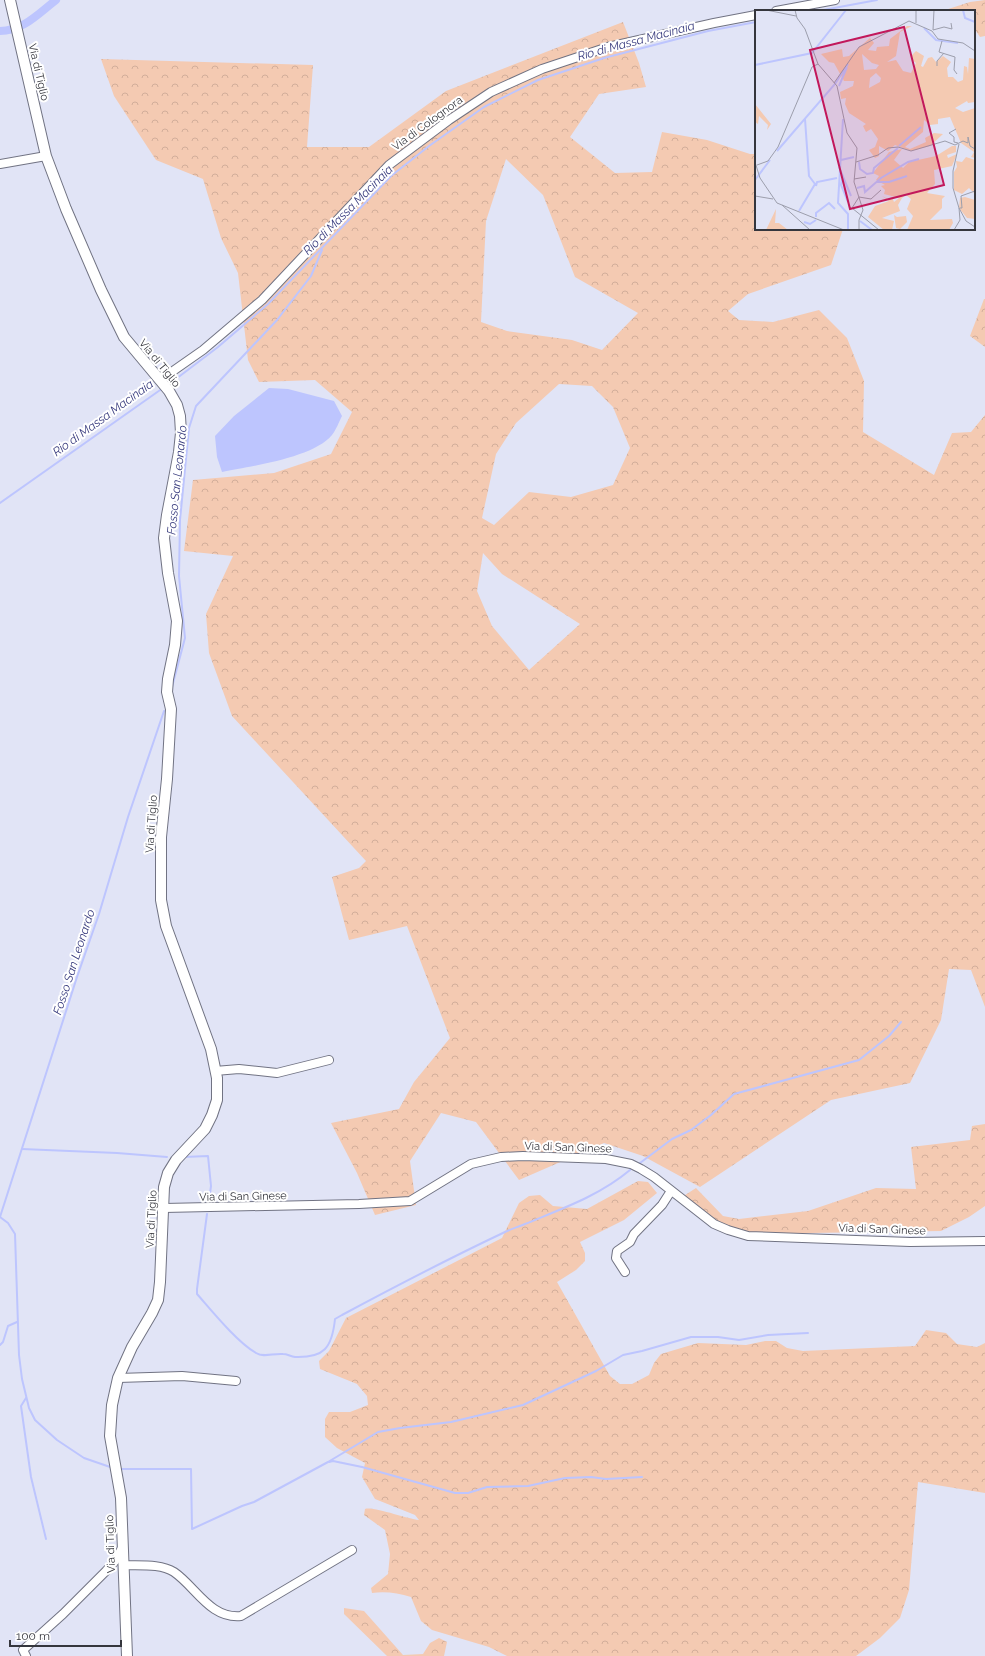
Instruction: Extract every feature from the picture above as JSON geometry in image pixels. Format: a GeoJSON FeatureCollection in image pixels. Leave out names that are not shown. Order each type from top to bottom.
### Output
{"type":"FeatureCollection","features":[{"type":"Feature","properties":{"kind":"main road","name":"Via di Tiglio"},"geometry":{"type":"LineString","coordinates":[[10,0],[46,156],[66,209],[101,290],[124,337],[169,391],[177,405],[180,416],[181,434],[179,452],[164,538],[168,573],[177,621],[175,645],[166,692],[171,709],[167,779],[161,837],[161,900],[166,926],[211,1050],[217,1078],[217,1100],[205,1129],[176,1160],[168,1173],[164,1187],[158,1300],[132,1347],[118,1378],[112,1405],[110,1436],[121,1498],[127,1656]]}},
{"type":"Feature","properties":{"kind":"street"},"geometry":{"type":"LineString","coordinates":[[781,10],[835,0]]}},
{"type":"Feature","properties":{"kind":"street","name":"Via di Colognora"},"geometry":{"type":"LineString","coordinates":[[160,380],[204,350],[262,300],[389,165],[449,120],[491,92],[542,69],[608,47],[714,22],[755,15]]}},
{"type":"Feature","properties":{"kind":"street"},"geometry":{"type":"LineString","coordinates":[[0,164],[46,156]]}},
{"type":"Feature","properties":{"kind":"street"},"geometry":{"type":"LineString","coordinates":[[215,1071],[239,1069],[277,1073],[329,1060]]}},
{"type":"Feature","properties":{"kind":"street","name":"Via di San Ginese"},"geometry":{"type":"LineString","coordinates":[[164,1208],[359,1204],[410,1201],[471,1164],[501,1157],[523,1156],[612,1159],[631,1164],[641,1169],[714,1224],[748,1236],[910,1242],[985,1241]]}},
{"type":"Feature","properties":{"kind":"street"},"geometry":{"type":"LineString","coordinates":[[625,1272],[616,1258],[617,1251],[630,1242],[634,1234],[662,1205],[671,1191]]}},
{"type":"Feature","properties":{"kind":"street"},"geometry":{"type":"LineString","coordinates":[[118,1378],[182,1376],[236,1381]]}},
{"type":"Feature","properties":{"kind":"street"},"geometry":{"type":"LineString","coordinates":[[26,1656],[24,1650],[106,1571],[115,1561],[122,1548]]}},
{"type":"Feature","properties":{"kind":"street"},"geometry":{"type":"LineString","coordinates":[[123,1565],[162,1567],[173,1572],[210,1606],[224,1615],[233,1617],[241,1616],[352,1550]]}},
{"type":"Feature","properties":{"kind":"green space"},"geometry":{"type":"Polygon","coordinates":[[[985,0],[985,36],[980,37],[975,30],[975,10],[945,10],[970,2],[985,0]]]}},
{"type":"Feature","properties":{"kind":"green space"},"geometry":{"type":"Polygon","coordinates":[[[623,22],[639,63],[646,87],[599,94],[570,137],[615,173],[652,172],[662,132],[707,140],[750,154],[755,154],[755,230],[843,230],[831,265],[748,294],[728,311],[739,320],[773,322],[819,310],[847,338],[864,381],[863,432],[934,475],[952,433],[971,432],[985,415],[985,1007],[971,970],[949,969],[941,1020],[910,1083],[831,1100],[700,1187],[643,1156],[604,1143],[519,1180],[476,1122],[441,1113],[410,1161],[416,1205],[375,1215],[357,1173],[331,1123],[399,1109],[414,1082],[450,1038],[407,926],[349,940],[332,877],[359,868],[366,861],[232,716],[209,653],[206,614],[233,556],[184,551],[193,480],[274,473],[331,454],[352,412],[315,380],[259,382],[248,360],[238,273],[221,238],[203,179],[156,160],[114,96],[101,59],[313,65],[307,147],[369,147],[446,91],[623,22]],[[506,159],[486,221],[481,322],[507,331],[572,340],[602,350],[638,313],[575,277],[543,195],[506,159]],[[559,384],[516,423],[496,454],[482,518],[494,525],[529,492],[571,497],[613,485],[630,448],[613,407],[592,386],[559,384]],[[483,553],[477,591],[492,626],[529,670],[580,624],[502,574],[483,553]]]}},
{"type":"Feature","properties":{"kind":"green space"},"geometry":{"type":"Polygon","coordinates":[[[985,299],[985,347],[970,336],[985,299]]]}},
{"type":"Feature","properties":{"kind":"green space"},"geometry":{"type":"Polygon","coordinates":[[[985,1124],[985,1206],[969,1217],[941,1231],[748,1234],[723,1226],[682,1197],[696,1188],[723,1216],[739,1219],[808,1211],[876,1188],[916,1189],[911,1147],[970,1140],[972,1126],[985,1124]]]}},
{"type":"Feature","properties":{"kind":"green space"},"geometry":{"type":"Polygon","coordinates":[[[638,1181],[648,1182],[657,1193],[624,1220],[580,1242],[585,1253],[585,1261],[576,1270],[557,1282],[610,1376],[620,1384],[632,1384],[649,1375],[654,1363],[661,1354],[698,1343],[746,1345],[765,1341],[776,1341],[787,1348],[803,1351],[915,1346],[926,1330],[946,1333],[957,1344],[977,1347],[985,1343],[985,1493],[918,1482],[909,1590],[900,1618],[880,1638],[856,1656],[507,1656],[489,1647],[432,1630],[421,1621],[411,1597],[392,1593],[372,1593],[371,1588],[388,1574],[390,1554],[385,1530],[364,1515],[365,1509],[375,1509],[419,1520],[415,1515],[375,1499],[362,1477],[365,1463],[337,1448],[325,1437],[325,1419],[329,1412],[350,1412],[368,1405],[367,1396],[357,1384],[320,1369],[319,1361],[329,1351],[346,1318],[502,1238],[519,1203],[529,1196],[540,1195],[553,1206],[587,1209],[638,1181]]]}},
{"type":"Feature","properties":{"kind":"green space"},"geometry":{"type":"Polygon","coordinates":[[[344,1608],[364,1611],[403,1655],[423,1654],[430,1643],[439,1638],[447,1642],[444,1656],[387,1656],[344,1614],[344,1608]]]}},
{"type":"Feature","properties":{"kind":"water"},"geometry":{"type":"Polygon","coordinates":[[[269,388],[288,389],[334,401],[342,416],[335,431],[323,443],[311,450],[265,464],[222,472],[217,457],[215,436],[234,416],[269,388]]]}},
{"type":"Feature","properties":{"kind":"waterway"},"geometry":{"type":"LineString","coordinates":[[0,31],[23,25],[37,16],[56,0]]}},
{"type":"Feature","properties":{"kind":"waterway","name":"Rio di Massa Macinaia"},"geometry":{"type":"LineString","coordinates":[[823,10],[877,0]]}},
{"type":"Feature","properties":{"kind":"waterway","name":"Rio di Massa Macinaia"},"geometry":{"type":"LineString","coordinates":[[168,385],[218,347],[268,304],[391,176],[429,146],[484,107],[538,80],[604,58],[708,31],[755,22]]}},
{"type":"Feature","properties":{"kind":"waterway","name":"Fosso San Leonardo"},"geometry":{"type":"LineString","coordinates":[[172,687],[185,638],[179,576],[180,520],[189,428],[196,406],[277,320],[311,276],[322,250]]}},
{"type":"Feature","properties":{"kind":"waterway","name":"Rio di Massa Macinaia"},"geometry":{"type":"LineString","coordinates":[[0,503],[163,388]]}},
{"type":"Feature","properties":{"kind":"waterway","name":"Fosso San Leonardo"},"geometry":{"type":"LineString","coordinates":[[0,1217],[77,977],[99,914],[128,817],[164,711]]}},
{"type":"Feature","properties":{"kind":"waterway"},"geometry":{"type":"LineString","coordinates":[[640,1163],[672,1139],[691,1130],[711,1115],[734,1094],[859,1060],[889,1036],[901,1022]]}},
{"type":"Feature","properties":{"kind":"waterway"},"geometry":{"type":"LineString","coordinates":[[22,1149],[117,1153],[167,1157]]}},
{"type":"Feature","properties":{"kind":"waterway"},"geometry":{"type":"LineString","coordinates":[[184,1157],[208,1156],[211,1186],[209,1201]]}},
{"type":"Feature","properties":{"kind":"waterway"},"geometry":{"type":"LineString","coordinates":[[207,1214],[197,1294],[233,1334],[256,1353],[262,1355],[286,1354],[295,1357],[305,1357],[320,1353],[329,1344],[334,1329],[335,1319],[484,1242],[593,1195],[630,1170]]}},
{"type":"Feature","properties":{"kind":"waterway"},"geometry":{"type":"LineString","coordinates":[[0,1217],[8,1223],[15,1234],[19,1355],[22,1379],[29,1408],[35,1420],[57,1440],[84,1458],[113,1468]]}},
{"type":"Feature","properties":{"kind":"waterway"},"geometry":{"type":"LineString","coordinates":[[0,1345],[3,1342],[8,1326],[17,1322]]}},
{"type":"Feature","properties":{"kind":"waterway"},"geometry":{"type":"LineString","coordinates":[[119,1469],[191,1469],[192,1529],[254,1502],[328,1462],[378,1432],[451,1422],[523,1405],[596,1371],[623,1355],[691,1337],[718,1337],[739,1340],[768,1335],[808,1333]]}},
{"type":"Feature","properties":{"kind":"waterway"},"geometry":{"type":"LineString","coordinates":[[26,1398],[21,1406],[31,1477],[46,1539]]}},
{"type":"Feature","properties":{"kind":"waterway"},"geometry":{"type":"LineString","coordinates":[[329,1462],[333,1461],[362,1467],[455,1493],[468,1493],[487,1487],[528,1486],[565,1478],[591,1477],[606,1479],[642,1477]]}}]}
